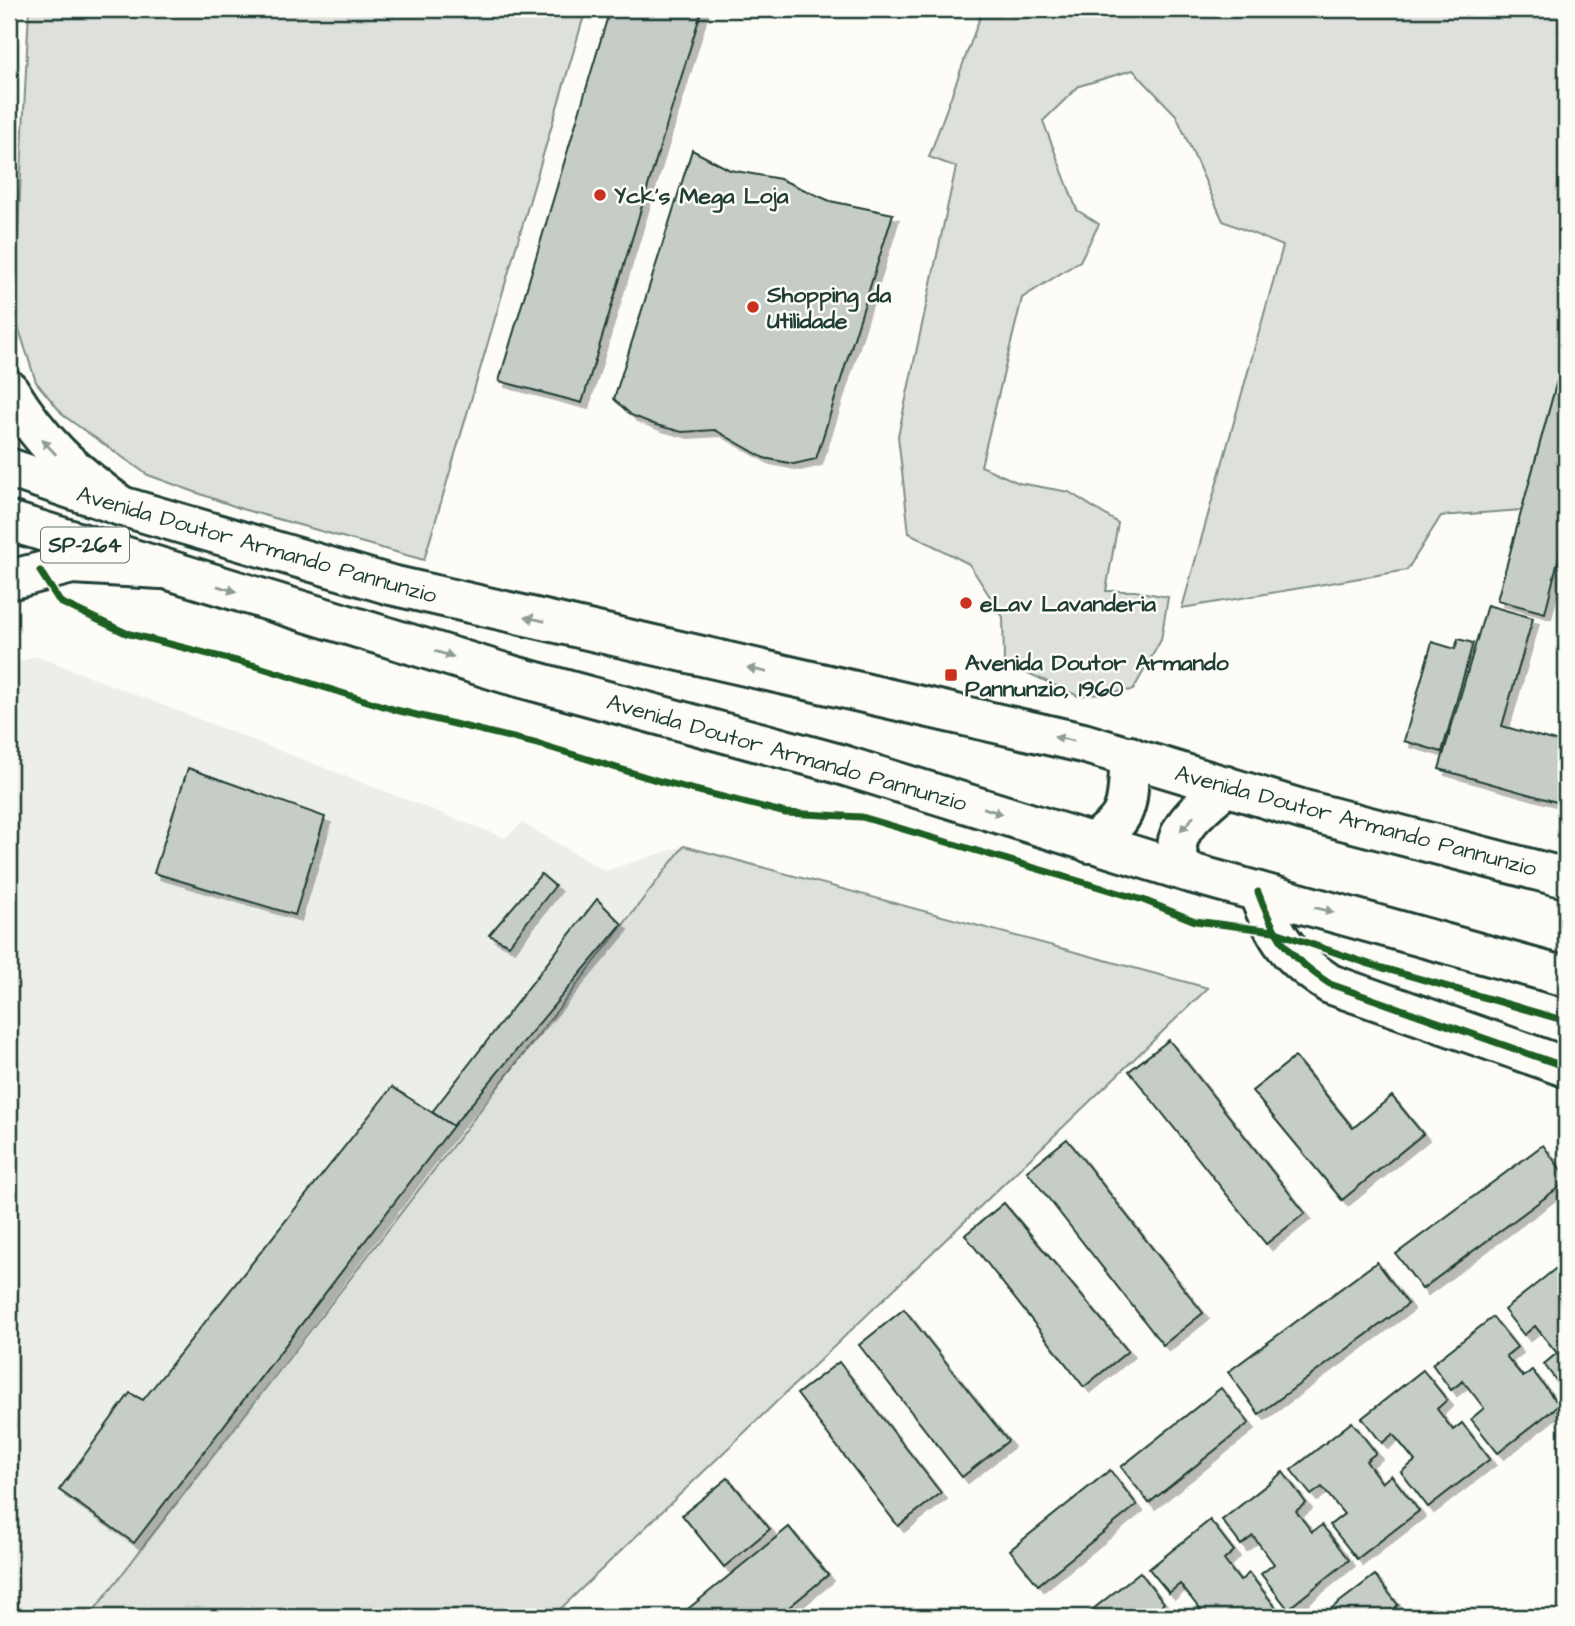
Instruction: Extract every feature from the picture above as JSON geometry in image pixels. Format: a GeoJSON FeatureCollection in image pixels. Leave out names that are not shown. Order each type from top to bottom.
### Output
{"type":"FeatureCollection","features":[{"type":"Feature","properties":{"kind":"main road"},"geometry":{"type":"LineString","coordinates":[[9,390],[30,424],[51,450],[121,506]]}},
{"type":"Feature","properties":{"kind":"main road","name":"Avenida Doutor Armando Pannunzio"},"geometry":{"type":"LineString","coordinates":[[9,468],[121,506],[414,591],[1130,756],[1304,810],[1554,874]]}},
{"type":"Feature","properties":{"kind":"main road","name":"Avenida Doutor Armando Pannunzio"},"geometry":{"type":"LineString","coordinates":[[9,520],[511,675],[836,763],[1187,872],[1566,977]]}},
{"type":"Feature","properties":{"kind":"main road"},"geometry":{"type":"LineString","coordinates":[[9,580],[72,564],[161,569]]}},
{"type":"Feature","properties":{"kind":"main road"},"geometry":{"type":"LineString","coordinates":[[1090,843],[1112,830],[1127,807],[1130,756]]}},
{"type":"Feature","properties":{"kind":"main road"},"geometry":{"type":"LineString","coordinates":[[1187,872],[1180,864],[1175,850],[1179,832],[1226,786]]}},
{"type":"Feature","properties":{"kind":"main road"},"geometry":{"type":"LineString","coordinates":[[1258,892],[1273,932],[1300,964],[1330,984],[1566,1066]]}},
{"type":"Feature","properties":{"kind":"shaded area"},"geometry":{"type":"Polygon","coordinates":[[[29,9],[586,9],[424,560],[242,509],[148,475],[64,416],[36,382],[14,314],[29,9]]]}},
{"type":"Feature","properties":{"kind":"shaded area"},"geometry":{"type":"Polygon","coordinates":[[[983,9],[1566,9],[1566,348],[1522,510],[1441,516],[1407,570],[1182,608],[1283,246],[1223,221],[1176,115],[1133,70],[1079,86],[1043,121],[1077,210],[1099,224],[1080,261],[1022,298],[981,466],[1019,483],[1069,492],[1118,523],[1106,591],[1135,591],[1168,597],[1161,640],[1133,690],[1078,696],[1004,662],[1003,617],[969,564],[909,533],[898,436],[956,167],[929,157],[983,9]]]}},
{"type":"Feature","properties":{"kind":"shaded area"},"geometry":{"type":"Polygon","coordinates":[[[36,656],[505,838],[522,823],[605,871],[684,846],[89,1617],[9,1617],[9,666],[36,656]]]}},
{"type":"Feature","properties":{"kind":"shaded area"},"geometry":{"type":"Polygon","coordinates":[[[684,846],[1208,988],[552,1617],[89,1617],[684,846]]]}},
{"type":"Feature","properties":{"kind":"building","name":"Yck's Mega Loja"},"geometry":{"type":"Polygon","coordinates":[[[610,9],[702,9],[582,403],[499,381],[610,9]]]}},
{"type":"Feature","properties":{"kind":"building","name":"Shopping da Utilidade"},"geometry":{"type":"Polygon","coordinates":[[[692,150],[730,170],[780,179],[830,201],[893,214],[816,459],[794,464],[764,458],[715,430],[682,432],[656,425],[631,415],[614,399],[692,150]]]}},
{"type":"Feature","properties":{"kind":"building"},"geometry":{"type":"Polygon","coordinates":[[[1566,348],[1566,528],[1545,613],[1497,600],[1566,348]]]}},
{"type":"Feature","properties":{"kind":"building"},"geometry":{"type":"Polygon","coordinates":[[[1487,605],[1533,618],[1502,726],[1566,744],[1566,780],[1560,803],[1439,769],[1487,605]]]}},
{"type":"Feature","properties":{"kind":"building"},"geometry":{"type":"Polygon","coordinates":[[[1458,639],[1473,643],[1442,752],[1404,741],[1432,642],[1455,649],[1458,639]]]}},
{"type":"Feature","properties":{"kind":"building"},"geometry":{"type":"Polygon","coordinates":[[[188,768],[325,817],[295,915],[154,873],[188,768]]]}},
{"type":"Feature","properties":{"kind":"building"},"geometry":{"type":"Polygon","coordinates":[[[541,874],[555,886],[509,945],[489,935],[541,874]]]}},
{"type":"Feature","properties":{"kind":"building"},"geometry":{"type":"Polygon","coordinates":[[[597,899],[622,924],[453,1126],[432,1112],[597,899]]]}},
{"type":"Feature","properties":{"kind":"building"},"geometry":{"type":"Polygon","coordinates":[[[1169,1040],[1305,1213],[1266,1244],[1129,1071],[1169,1040]]]}},
{"type":"Feature","properties":{"kind":"building"},"geometry":{"type":"Polygon","coordinates":[[[1295,1057],[1353,1128],[1392,1096],[1423,1134],[1342,1200],[1252,1091],[1295,1057]]]}},
{"type":"Feature","properties":{"kind":"building"},"geometry":{"type":"Polygon","coordinates":[[[392,1087],[453,1126],[134,1543],[59,1490],[130,1393],[143,1400],[392,1087]]]}},
{"type":"Feature","properties":{"kind":"building"},"geometry":{"type":"Polygon","coordinates":[[[1067,1139],[1203,1313],[1163,1345],[1027,1171],[1067,1139]]]}},
{"type":"Feature","properties":{"kind":"building"},"geometry":{"type":"Polygon","coordinates":[[[1543,1145],[1566,1177],[1566,1182],[1422,1289],[1396,1254],[1543,1145]]]}},
{"type":"Feature","properties":{"kind":"building"},"geometry":{"type":"Polygon","coordinates":[[[1004,1203],[1128,1351],[1084,1387],[965,1235],[1004,1203]]]}},
{"type":"Feature","properties":{"kind":"building"},"geometry":{"type":"Polygon","coordinates":[[[1565,1261],[1566,1394],[1544,1364],[1557,1353],[1535,1326],[1524,1335],[1504,1310],[1565,1261]]]}},
{"type":"Feature","properties":{"kind":"building"},"geometry":{"type":"Polygon","coordinates":[[[1377,1262],[1408,1304],[1259,1414],[1228,1372],[1377,1262]]]}},
{"type":"Feature","properties":{"kind":"building"},"geometry":{"type":"Polygon","coordinates":[[[904,1309],[1008,1441],[962,1477],[859,1345],[904,1309]]]}},
{"type":"Feature","properties":{"kind":"building"},"geometry":{"type":"Polygon","coordinates":[[[1493,1317],[1517,1347],[1506,1356],[1523,1377],[1532,1370],[1559,1405],[1498,1453],[1471,1419],[1484,1408],[1463,1381],[1451,1390],[1432,1364],[1493,1317]]]}},
{"type":"Feature","properties":{"kind":"building"},"geometry":{"type":"Polygon","coordinates":[[[839,1362],[941,1493],[898,1526],[797,1394],[839,1362]]]}},
{"type":"Feature","properties":{"kind":"building"},"geometry":{"type":"Polygon","coordinates":[[[1423,1370],[1447,1400],[1437,1409],[1453,1430],[1462,1423],[1490,1459],[1428,1507],[1401,1472],[1415,1461],[1393,1434],[1382,1443],[1362,1418],[1423,1370]]]}},
{"type":"Feature","properties":{"kind":"building"},"geometry":{"type":"Polygon","coordinates":[[[1221,1388],[1249,1423],[1149,1503],[1121,1467],[1221,1388]]]}},
{"type":"Feature","properties":{"kind":"building"},"geometry":{"type":"Polygon","coordinates":[[[1352,1422],[1376,1453],[1366,1461],[1382,1483],[1391,1475],[1419,1511],[1357,1559],[1330,1525],[1344,1514],[1322,1487],[1311,1495],[1291,1470],[1352,1422]]]}},
{"type":"Feature","properties":{"kind":"building"},"geometry":{"type":"Polygon","coordinates":[[[1110,1470],[1137,1505],[1038,1585],[1010,1550],[1110,1470]]]}},
{"type":"Feature","properties":{"kind":"building"},"geometry":{"type":"Polygon","coordinates":[[[1283,1472],[1306,1503],[1296,1511],[1312,1532],[1322,1525],[1349,1560],[1288,1609],[1261,1574],[1274,1564],[1253,1536],[1241,1545],[1222,1520],[1283,1472]]]}},
{"type":"Feature","properties":{"kind":"building"},"geometry":{"type":"Polygon","coordinates":[[[728,1478],[770,1529],[724,1567],[682,1515],[728,1478]]]}},
{"type":"Feature","properties":{"kind":"building"},"geometry":{"type":"Polygon","coordinates":[[[1210,1520],[1234,1551],[1224,1560],[1240,1581],[1249,1573],[1277,1609],[1266,1617],[1195,1617],[1202,1612],[1180,1584],[1169,1593],[1149,1569],[1210,1520]]]}},
{"type":"Feature","properties":{"kind":"building"},"geometry":{"type":"Polygon","coordinates":[[[789,1527],[828,1575],[777,1617],[678,1617],[789,1527]]]}},
{"type":"Feature","properties":{"kind":"building"},"geometry":{"type":"Polygon","coordinates":[[[1140,1572],[1164,1603],[1153,1612],[1157,1617],[1083,1617],[1140,1572]]]}},
{"type":"Feature","properties":{"kind":"building"},"geometry":{"type":"Polygon","coordinates":[[[1375,1575],[1398,1605],[1388,1614],[1391,1617],[1320,1617],[1375,1575]]]}},
{"type":"Feature","properties":{"kind":"cycle path"},"geometry":{"type":"LineString","coordinates":[[40,571],[60,602],[126,633],[256,666],[396,710],[542,745],[659,781],[786,813],[862,817],[1143,900],[1195,921],[1273,931],[1369,964],[1566,1021]]}},
{"type":"Feature","properties":{"kind":"cycle path"},"geometry":{"type":"LineString","coordinates":[[1258,892],[1271,923],[1285,946],[1304,965],[1330,984],[1566,1067]]}},
{"type":"Feature","properties":{"kind":"place","name":"Yck's Mega Loja"},"geometry":{"type":"Point","coordinates":[600,195]}},
{"type":"Feature","properties":{"kind":"place","name":"Shopping da Utilidade"},"geometry":{"type":"Point","coordinates":[753,307]}},
{"type":"Feature","properties":{"kind":"place","name":"eLav Lavanderia"},"geometry":{"type":"Point","coordinates":[966,603]}},
{"type":"Feature","properties":{"kind":"place","name":"Avenida Doutor Armando Pannunzio, 1960"},"geometry":{"type":"Point","coordinates":[951,675]}}]}
